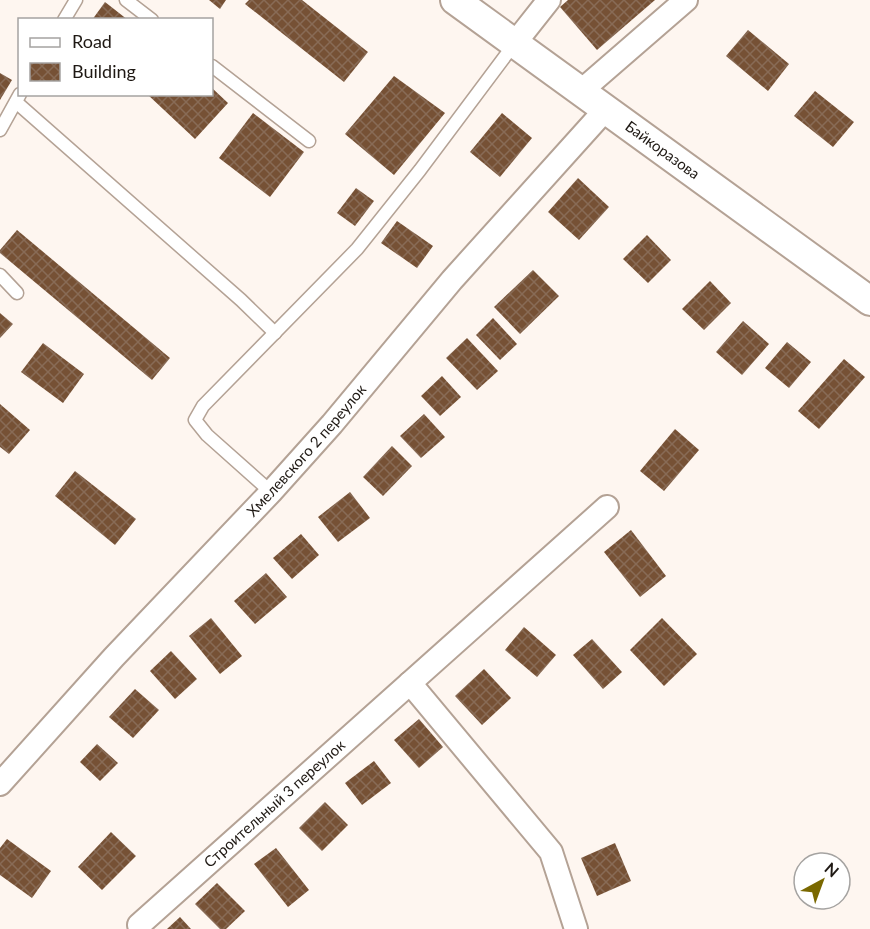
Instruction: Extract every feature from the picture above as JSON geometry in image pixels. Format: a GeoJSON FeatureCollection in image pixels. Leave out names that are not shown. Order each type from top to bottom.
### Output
{"type":"FeatureCollection","features":[{"type":"Feature","properties":{"kind":"street","name":"Байкоразова"},"geometry":{"type":"LineString","coordinates":[[455,0],[870,301]]}},
{"type":"Feature","properties":{"kind":"street"},"geometry":{"type":"LineString","coordinates":[[515,43],[549,0]]}},
{"type":"Feature","properties":{"kind":"street"},"geometry":{"type":"LineString","coordinates":[[581,91],[686,0]]}},
{"type":"Feature","properties":{"kind":"street","name":"Хмелевского 2 переулок"},"geometry":{"type":"LineString","coordinates":[[0,783],[114,657],[271,492],[332,424],[452,280],[606,110]]}},
{"type":"Feature","properties":{"kind":"street","name":"Строительный 3 переулок"},"geometry":{"type":"LineString","coordinates":[[139,925],[607,507]]}},
{"type":"Feature","properties":{"kind":"street"},"geometry":{"type":"LineString","coordinates":[[410,683],[551,852],[576,929]]}},
{"type":"Feature","properties":{"kind":"lane"},"geometry":{"type":"LineString","coordinates":[[65,18],[76,0]]}},
{"type":"Feature","properties":{"kind":"lane"},"geometry":{"type":"LineString","coordinates":[[126,0],[149,18]]}},
{"type":"Feature","properties":{"kind":"lane"},"geometry":{"type":"LineString","coordinates":[[271,492],[207,435],[195,420],[203,406],[357,249],[420,170],[515,43]]}},
{"type":"Feature","properties":{"kind":"lane"},"geometry":{"type":"LineString","coordinates":[[213,67],[309,141]]}},
{"type":"Feature","properties":{"kind":"lane"},"geometry":{"type":"LineString","coordinates":[[0,130],[18,98],[242,300],[275,333]]}},
{"type":"Feature","properties":{"kind":"lane"},"geometry":{"type":"LineString","coordinates":[[0,275],[17,293]]}},
{"type":"Feature","properties":{"kind":"building"},"geometry":{"type":"Polygon","coordinates":[[[209,0],[226,0],[220,9],[209,0]]]}},
{"type":"Feature","properties":{"kind":"building"},"geometry":{"type":"Polygon","coordinates":[[[249,0],[302,0],[368,52],[344,82],[245,4],[249,0]]]}},
{"type":"Feature","properties":{"kind":"building"},"geometry":{"type":"Polygon","coordinates":[[[568,0],[655,0],[597,50],[560,7],[568,0]]]}},
{"type":"Feature","properties":{"kind":"building"},"geometry":{"type":"Polygon","coordinates":[[[105,2],[125,18],[93,18],[105,2]]]}},
{"type":"Feature","properties":{"kind":"building"},"geometry":{"type":"Polygon","coordinates":[[[748,30],[789,64],[768,91],[726,56],[748,30]]]}},
{"type":"Feature","properties":{"kind":"building"},"geometry":{"type":"Polygon","coordinates":[[[0,73],[12,80],[0,100],[0,73]]]}},
{"type":"Feature","properties":{"kind":"building"},"geometry":{"type":"Polygon","coordinates":[[[394,76],[445,113],[394,175],[345,134],[394,76]]]}},
{"type":"Feature","properties":{"kind":"building"},"geometry":{"type":"Polygon","coordinates":[[[213,89],[228,103],[195,139],[149,96],[213,96],[213,89]]]}},
{"type":"Feature","properties":{"kind":"building"},"geometry":{"type":"Polygon","coordinates":[[[815,91],[854,122],[833,147],[794,116],[815,91]]]}},
{"type":"Feature","properties":{"kind":"building"},"geometry":{"type":"Polygon","coordinates":[[[253,113],[304,152],[270,197],[219,158],[253,113]]]}},
{"type":"Feature","properties":{"kind":"building"},"geometry":{"type":"Polygon","coordinates":[[[502,113],[532,138],[500,177],[470,152],[502,113]]]}},
{"type":"Feature","properties":{"kind":"building"},"geometry":{"type":"Polygon","coordinates":[[[578,178],[609,207],[579,240],[548,212],[578,178]]]}},
{"type":"Feature","properties":{"kind":"building"},"geometry":{"type":"Polygon","coordinates":[[[356,188],[374,201],[355,226],[337,213],[356,188]]]}},
{"type":"Feature","properties":{"kind":"building"},"geometry":{"type":"Polygon","coordinates":[[[397,221],[433,246],[417,268],[381,243],[397,221]]]}},
{"type":"Feature","properties":{"kind":"building"},"geometry":{"type":"Polygon","coordinates":[[[17,230],[170,358],[152,380],[0,253],[17,230]]]}},
{"type":"Feature","properties":{"kind":"building"},"geometry":{"type":"Polygon","coordinates":[[[647,235],[671,260],[648,283],[623,259],[647,235]]]}},
{"type":"Feature","properties":{"kind":"building"},"geometry":{"type":"Polygon","coordinates":[[[533,270],[559,296],[520,334],[494,307],[533,270]]]}},
{"type":"Feature","properties":{"kind":"building"},"geometry":{"type":"Polygon","coordinates":[[[710,281],[731,303],[704,330],[682,309],[710,281]]]}},
{"type":"Feature","properties":{"kind":"building"},"geometry":{"type":"Polygon","coordinates":[[[0,313],[13,324],[0,338],[0,313]]]}},
{"type":"Feature","properties":{"kind":"building"},"geometry":{"type":"Polygon","coordinates":[[[493,318],[517,344],[500,360],[476,335],[493,318]]]}},
{"type":"Feature","properties":{"kind":"building"},"geometry":{"type":"Polygon","coordinates":[[[743,321],[769,344],[742,375],[716,352],[743,321]]]}},
{"type":"Feature","properties":{"kind":"building"},"geometry":{"type":"Polygon","coordinates":[[[467,338],[498,371],[477,390],[446,358],[467,338]]]}},
{"type":"Feature","properties":{"kind":"building"},"geometry":{"type":"Polygon","coordinates":[[[787,342],[811,362],[789,388],[765,368],[787,342]]]}},
{"type":"Feature","properties":{"kind":"building"},"geometry":{"type":"Polygon","coordinates":[[[43,343],[84,374],[63,403],[21,372],[43,343]]]}},
{"type":"Feature","properties":{"kind":"building"},"geometry":{"type":"Polygon","coordinates":[[[844,359],[865,377],[819,429],[798,411],[844,359]]]}},
{"type":"Feature","properties":{"kind":"building"},"geometry":{"type":"Polygon","coordinates":[[[442,376],[461,397],[440,416],[421,396],[442,376]]]}},
{"type":"Feature","properties":{"kind":"building"},"geometry":{"type":"Polygon","coordinates":[[[0,404],[30,430],[9,454],[0,447],[0,404]]]}},
{"type":"Feature","properties":{"kind":"building"},"geometry":{"type":"Polygon","coordinates":[[[424,414],[445,437],[421,458],[400,436],[424,414]]]}},
{"type":"Feature","properties":{"kind":"building"},"geometry":{"type":"Polygon","coordinates":[[[675,429],[699,450],[664,491],[640,471],[675,429]]]}},
{"type":"Feature","properties":{"kind":"building"},"geometry":{"type":"Polygon","coordinates":[[[392,446],[412,466],[383,496],[363,477],[392,446]]]}},
{"type":"Feature","properties":{"kind":"building"},"geometry":{"type":"Polygon","coordinates":[[[75,471],[136,519],[115,545],[55,496],[75,471]]]}},
{"type":"Feature","properties":{"kind":"building"},"geometry":{"type":"Polygon","coordinates":[[[350,492],[370,518],[338,542],[318,517],[350,492]]]}},
{"type":"Feature","properties":{"kind":"building"},"geometry":{"type":"Polygon","coordinates":[[[631,530],[666,576],[640,597],[604,552],[631,530]]]}},
{"type":"Feature","properties":{"kind":"building"},"geometry":{"type":"Polygon","coordinates":[[[301,534],[319,555],[292,579],[273,558],[301,534]]]}},
{"type":"Feature","properties":{"kind":"building"},"geometry":{"type":"Polygon","coordinates":[[[266,573],[287,597],[255,624],[234,601],[266,573]]]}},
{"type":"Feature","properties":{"kind":"building"},"geometry":{"type":"Polygon","coordinates":[[[211,618],[242,656],[220,674],[189,636],[211,618]]]}},
{"type":"Feature","properties":{"kind":"building"},"geometry":{"type":"Polygon","coordinates":[[[662,618],[697,654],[664,686],[630,650],[662,618]]]}},
{"type":"Feature","properties":{"kind":"building"},"geometry":{"type":"Polygon","coordinates":[[[524,627],[556,655],[537,677],[505,650],[524,627]]]}},
{"type":"Feature","properties":{"kind":"building"},"geometry":{"type":"Polygon","coordinates":[[[592,639],[622,672],[603,689],[573,655],[592,639]]]}},
{"type":"Feature","properties":{"kind":"building"},"geometry":{"type":"Polygon","coordinates":[[[171,651],[197,679],[175,699],[150,671],[171,651]]]}},
{"type":"Feature","properties":{"kind":"building"},"geometry":{"type":"Polygon","coordinates":[[[484,669],[511,698],[482,725],[455,696],[484,669]]]}},
{"type":"Feature","properties":{"kind":"building"},"geometry":{"type":"Polygon","coordinates":[[[135,689],[159,710],[133,738],[109,717],[135,689]]]}},
{"type":"Feature","properties":{"kind":"building"},"geometry":{"type":"Polygon","coordinates":[[[419,719],[443,747],[419,768],[394,740],[419,719]]]}},
{"type":"Feature","properties":{"kind":"building"},"geometry":{"type":"Polygon","coordinates":[[[97,744],[118,763],[100,781],[80,762],[97,744]]]}},
{"type":"Feature","properties":{"kind":"building"},"geometry":{"type":"Polygon","coordinates":[[[374,761],[391,783],[362,805],[345,783],[374,761]]]}},
{"type":"Feature","properties":{"kind":"building"},"geometry":{"type":"Polygon","coordinates":[[[325,802],[348,825],[322,851],[299,828],[325,802]]]}},
{"type":"Feature","properties":{"kind":"building"},"geometry":{"type":"Polygon","coordinates":[[[111,832],[136,856],[102,890],[78,867],[111,832]]]}},
{"type":"Feature","properties":{"kind":"building"},"geometry":{"type":"Polygon","coordinates":[[[7,839],[51,871],[32,898],[0,875],[0,848],[7,839]]]}},
{"type":"Feature","properties":{"kind":"building"},"geometry":{"type":"Polygon","coordinates":[[[615,843],[631,881],[597,896],[581,858],[615,843]]]}},
{"type":"Feature","properties":{"kind":"building"},"geometry":{"type":"Polygon","coordinates":[[[276,848],[309,890],[288,907],[254,864],[276,848]]]}},
{"type":"Feature","properties":{"kind":"building"},"geometry":{"type":"Polygon","coordinates":[[[217,883],[245,911],[226,929],[220,929],[195,904],[217,883]]]}},
{"type":"Feature","properties":{"kind":"building"},"geometry":{"type":"Polygon","coordinates":[[[180,917],[191,929],[167,929],[180,917]]]}}]}
